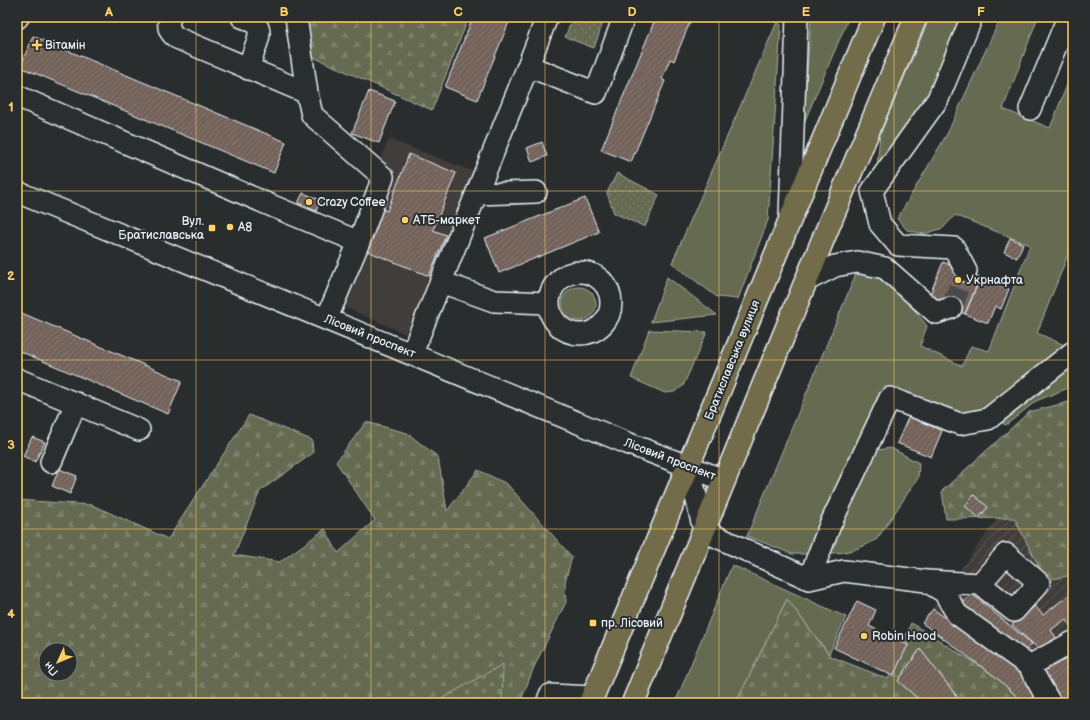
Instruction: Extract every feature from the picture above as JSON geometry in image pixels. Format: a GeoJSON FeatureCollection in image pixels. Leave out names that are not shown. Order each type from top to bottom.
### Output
{"type":"FeatureCollection","features":[{"type":"Feature","properties":{"kind":"main road","name":"Братиславська вулиця"},"geometry":{"type":"LineString","coordinates":[[591,700],[874,17]]}},
{"type":"Feature","properties":{"kind":"main road"},"geometry":{"type":"LineString","coordinates":[[634,703],[724,480],[916,17]]}},
{"type":"Feature","properties":{"kind":"street"},"geometry":{"type":"LineString","coordinates":[[170,17],[168,28],[171,34],[177,38],[307,94]]}},
{"type":"Feature","properties":{"kind":"street"},"geometry":{"type":"LineString","coordinates":[[242,17],[257,25],[260,31],[248,69]]}},
{"type":"Feature","properties":{"kind":"street"},"geometry":{"type":"LineString","coordinates":[[296,17],[307,94],[312,115],[383,177],[360,242],[327,318]]}},
{"type":"Feature","properties":{"kind":"street"},"geometry":{"type":"LineString","coordinates":[[412,353],[547,17]]}},
{"type":"Feature","properties":{"kind":"street"},"geometry":{"type":"LineString","coordinates":[[528,66],[596,93],[624,17]]}},
{"type":"Feature","properties":{"kind":"street"},"geometry":{"type":"LineString","coordinates":[[790,218],[797,17]]}},
{"type":"Feature","properties":{"kind":"street"},"geometry":{"type":"LineString","coordinates":[[966,271],[954,248],[898,245],[880,224],[872,191],[938,99],[972,17]]}},
{"type":"Feature","properties":{"kind":"street"},"geometry":{"type":"LineString","coordinates":[[1030,109],[1068,17]]}},
{"type":"Feature","properties":{"kind":"street"},"geometry":{"type":"LineString","coordinates":[[17,96],[270,205],[360,242]]}},
{"type":"Feature","properties":{"kind":"street"},"geometry":{"type":"LineString","coordinates":[[847,182],[872,191]]}},
{"type":"Feature","properties":{"kind":"street","name":"Лісовий проспект"},"geometry":{"type":"LineString","coordinates":[[17,192],[327,318],[627,443],[724,480]]}},
{"type":"Feature","properties":{"kind":"street"},"geometry":{"type":"LineString","coordinates":[[477,194],[536,192]]}},
{"type":"Feature","properties":{"kind":"street"},"geometry":{"type":"LineString","coordinates":[[807,280],[835,266],[857,262],[885,268],[936,313],[951,308]]}},
{"type":"Feature","properties":{"kind":"street"},"geometry":{"type":"LineString","coordinates":[[441,282],[494,302],[548,303]]}},
{"type":"Feature","properties":{"kind":"street"},"geometry":{"type":"LineString","coordinates":[[808,579],[830,525],[890,398],[960,424],[988,419],[1073,352]]}},
{"type":"Feature","properties":{"kind":"street"},"geometry":{"type":"LineString","coordinates":[[17,379],[139,430]]}},
{"type":"Feature","properties":{"kind":"street"},"geometry":{"type":"LineString","coordinates":[[51,462],[76,403]]}},
{"type":"Feature","properties":{"kind":"street"},"geometry":{"type":"LineString","coordinates":[[689,466],[704,531],[808,579],[844,571],[926,581],[980,584]]}},
{"type":"Feature","properties":{"kind":"street"},"geometry":{"type":"LineString","coordinates":[[926,581],[944,592],[957,614],[1029,666],[1050,703]]}},
{"type":"Feature","properties":{"kind":"street"},"geometry":{"type":"LineString","coordinates":[[1029,666],[1073,642]]}},
{"type":"Feature","properties":{"kind":"street"},"geometry":{"type":"LineString","coordinates":[[547,703],[550,696],[591,700]]}},
{"type":"Feature","properties":{"kind":"shaded area"},"geometry":{"type":"Polygon","coordinates":[[[389,139],[488,177],[422,341],[324,298],[389,139]]]}},
{"type":"Feature","properties":{"kind":"shaded area"},"geometry":{"type":"Polygon","coordinates":[[[1014,496],[1073,536],[1073,703],[1024,703],[997,678],[922,623],[1014,496]]]}},
{"type":"Feature","properties":{"kind":"green space"},"geometry":{"type":"Polygon","coordinates":[[[306,17],[469,17],[432,110],[304,53],[306,17]]]}},
{"type":"Feature","properties":{"kind":"green space"},"geometry":{"type":"Polygon","coordinates":[[[573,17],[605,17],[594,48],[565,37],[573,17]]]}},
{"type":"Feature","properties":{"kind":"green space"},"geometry":{"type":"Polygon","coordinates":[[[811,17],[849,17],[803,125],[811,17]]]}},
{"type":"Feature","properties":{"kind":"green space"},"geometry":{"type":"Polygon","coordinates":[[[930,17],[964,17],[942,68],[916,115],[877,167],[880,134],[930,17]]]}},
{"type":"Feature","properties":{"kind":"green space"},"geometry":{"type":"Polygon","coordinates":[[[1001,17],[1038,17],[1003,109],[1050,128],[1073,70],[1073,242],[1037,333],[1069,347],[990,413],[969,417],[893,387],[851,471],[813,554],[792,554],[747,536],[858,269],[887,276],[927,326],[920,346],[962,366],[971,346],[989,351],[1030,245],[955,215],[943,228],[924,234],[907,230],[897,219],[947,134],[1001,17]]]}},
{"type":"Feature","properties":{"kind":"green space"},"geometry":{"type":"Polygon","coordinates":[[[777,22],[781,25],[768,220],[738,299],[717,297],[672,263],[777,22]]]}},
{"type":"Feature","properties":{"kind":"green space"},"geometry":{"type":"Polygon","coordinates":[[[617,173],[659,195],[645,227],[614,213],[607,193],[617,173]]]}},
{"type":"Feature","properties":{"kind":"green space"},"geometry":{"type":"Polygon","coordinates":[[[667,277],[717,315],[651,322],[667,277]]]}},
{"type":"Feature","properties":{"kind":"green space"},"geometry":{"type":"Polygon","coordinates":[[[576,287],[582,287],[586,288],[593,294],[596,304],[595,311],[589,318],[582,321],[576,321],[572,320],[565,314],[562,307],[562,301],[563,297],[569,290],[576,287]]]}},
{"type":"Feature","properties":{"kind":"green space"},"geometry":{"type":"Polygon","coordinates":[[[649,330],[707,332],[683,386],[674,392],[665,393],[631,378],[649,330]]]}},
{"type":"Feature","properties":{"kind":"green space"},"geometry":{"type":"Polygon","coordinates":[[[1073,359],[1073,386],[1036,401],[1006,425],[994,419],[1073,359]]]}},
{"type":"Feature","properties":{"kind":"green space"},"geometry":{"type":"Polygon","coordinates":[[[1073,401],[1073,575],[1046,580],[1014,518],[946,519],[942,491],[1029,412],[1073,401]]]}},
{"type":"Feature","properties":{"kind":"green space"},"geometry":{"type":"Polygon","coordinates":[[[249,415],[312,440],[313,453],[260,491],[234,555],[280,562],[325,529],[338,553],[375,520],[336,462],[366,422],[407,433],[438,457],[447,511],[478,470],[507,484],[572,557],[565,582],[566,602],[534,667],[520,703],[17,703],[17,500],[92,505],[168,539],[249,415]]]}},
{"type":"Feature","properties":{"kind":"green space"},"geometry":{"type":"Polygon","coordinates":[[[891,448],[919,463],[918,478],[877,539],[854,550],[829,553],[869,464],[878,450],[891,448]]]}},
{"type":"Feature","properties":{"kind":"green space"},"geometry":{"type":"Polygon","coordinates":[[[732,565],[846,617],[829,654],[787,599],[736,703],[675,703],[732,565]]]}},
{"type":"Feature","properties":{"kind":"green space"},"geometry":{"type":"Polygon","coordinates":[[[787,599],[830,656],[888,679],[911,623],[1020,691],[1026,703],[736,703],[787,599]]]}},
{"type":"Feature","properties":{"kind":"green space"},"geometry":{"type":"Polygon","coordinates":[[[503,664],[502,703],[434,703],[503,664]]]}},
{"type":"Feature","properties":{"kind":"building"},"geometry":{"type":"Polygon","coordinates":[[[473,17],[511,17],[477,100],[445,87],[473,17]]]}},
{"type":"Feature","properties":{"kind":"building"},"geometry":{"type":"Polygon","coordinates":[[[656,17],[692,17],[674,61],[670,59],[662,79],[665,81],[631,162],[601,150],[656,17]]]}},
{"type":"Feature","properties":{"kind":"building"},"geometry":{"type":"Polygon","coordinates":[[[33,36],[286,142],[274,173],[20,67],[33,36]]]}},
{"type":"Feature","properties":{"kind":"building"},"geometry":{"type":"Polygon","coordinates":[[[369,91],[395,101],[379,143],[352,133],[369,91]]]}},
{"type":"Feature","properties":{"kind":"building"},"geometry":{"type":"Polygon","coordinates":[[[542,142],[547,156],[532,162],[527,148],[542,142]]]}},
{"type":"Feature","properties":{"kind":"building","name":"АТБ-маркет"},"geometry":{"type":"Polygon","coordinates":[[[409,154],[456,173],[433,230],[446,235],[429,276],[362,249],[378,208],[387,211],[409,154]]]}},
{"type":"Feature","properties":{"kind":"building","name":"Crazy Coffee"},"geometry":{"type":"Polygon","coordinates":[[[303,193],[321,200],[316,211],[298,203],[303,193]]]}},
{"type":"Feature","properties":{"kind":"building"},"geometry":{"type":"Polygon","coordinates":[[[585,198],[599,232],[499,273],[485,238],[585,198]]]}},
{"type":"Feature","properties":{"kind":"building"},"geometry":{"type":"Polygon","coordinates":[[[1010,238],[1023,244],[1017,258],[1004,252],[1010,238]]]}},
{"type":"Feature","properties":{"kind":"building"},"geometry":{"type":"Polygon","coordinates":[[[943,262],[980,278],[965,314],[928,299],[943,262]]]}},
{"type":"Feature","properties":{"kind":"building"},"geometry":{"type":"Polygon","coordinates":[[[980,278],[1009,289],[1001,309],[995,306],[988,323],[965,314],[980,278]]]}},
{"type":"Feature","properties":{"kind":"building"},"geometry":{"type":"Polygon","coordinates":[[[17,311],[182,381],[168,414],[17,350],[17,311]]]}},
{"type":"Feature","properties":{"kind":"building"},"geometry":{"type":"Polygon","coordinates":[[[909,416],[942,431],[931,457],[897,443],[909,416]]]}},
{"type":"Feature","properties":{"kind":"building"},"geometry":{"type":"Polygon","coordinates":[[[32,437],[45,442],[35,462],[23,456],[32,437]]]}},
{"type":"Feature","properties":{"kind":"building"},"geometry":{"type":"Polygon","coordinates":[[[59,469],[77,476],[70,494],[52,486],[59,469]]]}},
{"type":"Feature","properties":{"kind":"building"},"geometry":{"type":"Polygon","coordinates":[[[974,495],[988,507],[979,518],[965,506],[974,495]]]}},
{"type":"Feature","properties":{"kind":"building"},"geometry":{"type":"Polygon","coordinates":[[[1073,592],[1073,630],[1066,619],[1051,630],[1057,639],[1040,650],[1012,625],[1035,606],[1043,615],[1073,592]]]}},
{"type":"Feature","properties":{"kind":"building"},"geometry":{"type":"Polygon","coordinates":[[[971,593],[1032,644],[1021,657],[961,606],[971,593]]]}},
{"type":"Feature","properties":{"kind":"building","name":"Robin Hood"},"geometry":{"type":"Polygon","coordinates":[[[857,601],[876,610],[869,626],[908,645],[893,676],[834,648],[857,601]]]}},
{"type":"Feature","properties":{"kind":"building"},"geometry":{"type":"Polygon","coordinates":[[[933,609],[1030,679],[1044,703],[1024,703],[997,678],[922,623],[933,609]]]}},
{"type":"Feature","properties":{"kind":"building"},"geometry":{"type":"Polygon","coordinates":[[[920,649],[959,699],[954,703],[923,703],[898,681],[920,649]]]}},
{"type":"Feature","properties":{"kind":"building"},"geometry":{"type":"Polygon","coordinates":[[[1073,653],[1073,703],[1061,703],[1042,668],[1073,653]]]}},
{"type":"Feature","properties":{"kind":"tunnel"},"geometry":{"type":"LineString","coordinates":[[951,308],[966,271]]}},
{"type":"Feature","properties":{"kind":"place","name":"Вітамін"},"geometry":{"type":"Point","coordinates":[37,45]}},
{"type":"Feature","properties":{"kind":"place","name":"Crazy Coffee"},"geometry":{"type":"Point","coordinates":[309,202]}},
{"type":"Feature","properties":{"kind":"place","name":"АТБ-маркет"},"geometry":{"type":"Point","coordinates":[405,220]}},
{"type":"Feature","properties":{"kind":"place","name":"А8"},"geometry":{"type":"Point","coordinates":[230,227]}},
{"type":"Feature","properties":{"kind":"place","name":"Вул. Братиславська"},"geometry":{"type":"Point","coordinates":[212,228]}},
{"type":"Feature","properties":{"kind":"place","name":"Укрнафта"},"geometry":{"type":"Point","coordinates":[958,280]}},
{"type":"Feature","properties":{"kind":"place","name":"пр. Лісовий"},"geometry":{"type":"Point","coordinates":[593,623]}},
{"type":"Feature","properties":{"kind":"place","name":"Robin Hood"},"geometry":{"type":"Point","coordinates":[864,636]}}]}
